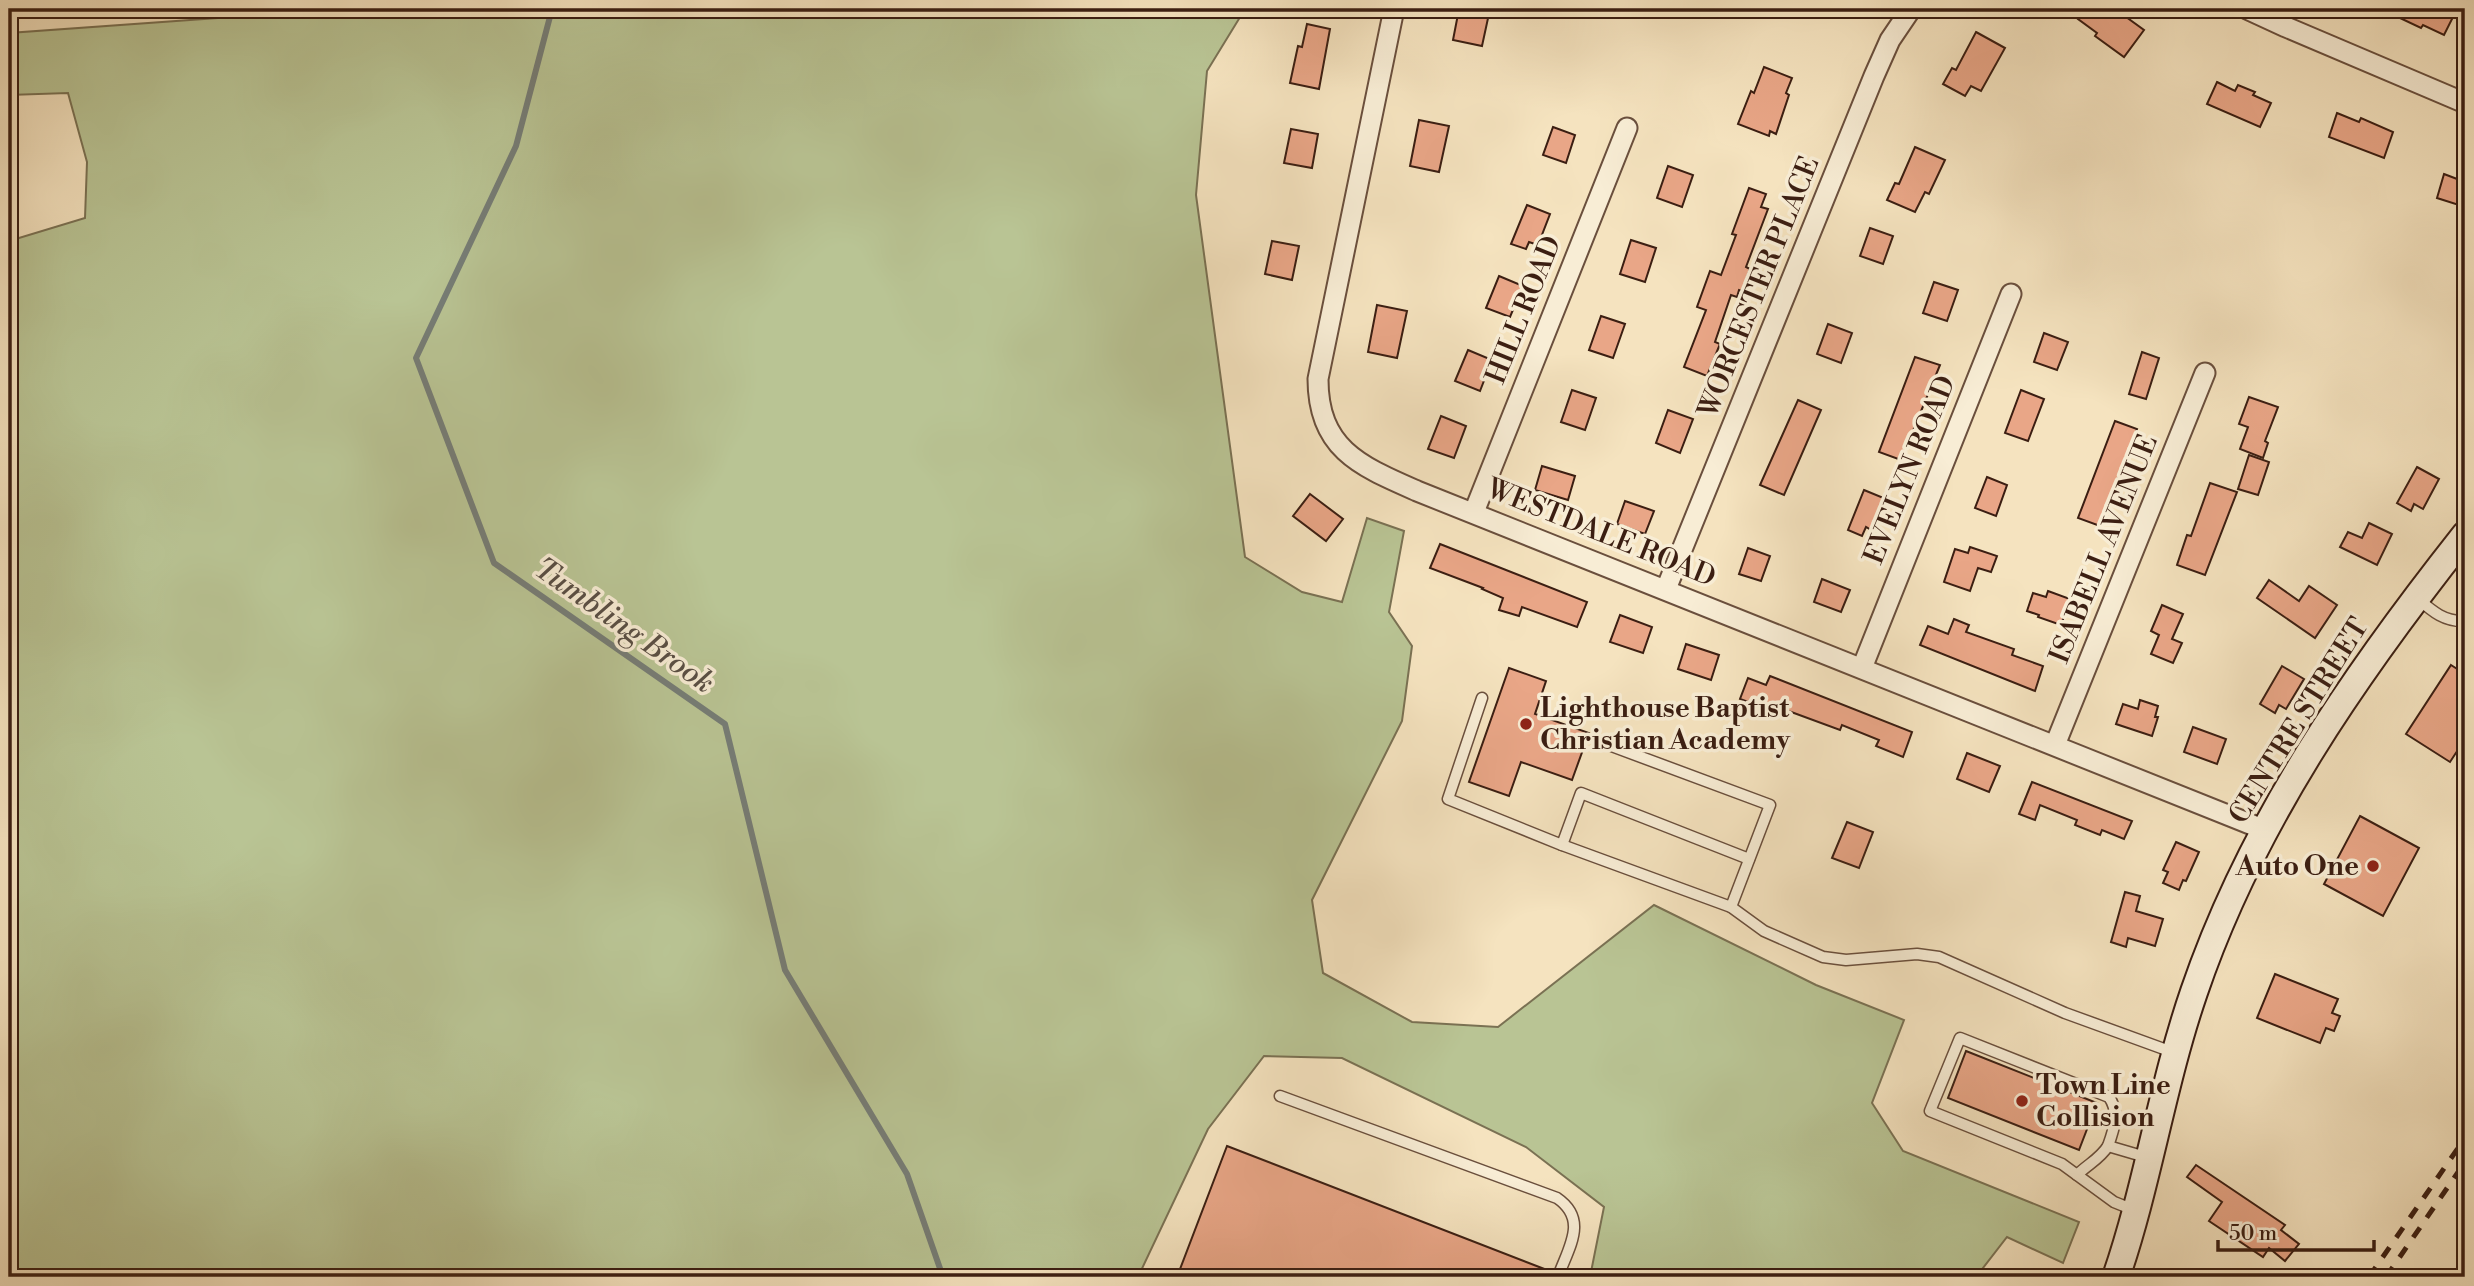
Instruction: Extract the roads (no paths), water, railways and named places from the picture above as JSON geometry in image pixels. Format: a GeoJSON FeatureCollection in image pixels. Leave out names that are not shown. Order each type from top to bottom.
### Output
{"type":"FeatureCollection","features":[{"type":"Feature","properties":{"kind":"main road","name":"CENTRE STREET"},"geometry":{"type":"LineString","coordinates":[[2116,1277],[2150,1158],[2175,1053],[2194,993],[2214,939],[2265,830],[2351,687],[2465,535]]}},
{"type":"Feature","properties":{"kind":"street","name":"WESTDALE ROAD"},"geometry":{"type":"LineString","coordinates":[[1394,9],[1318,379],[1320,403],[1327,428],[1357,463],[1407,486],[2265,830]]}},
{"type":"Feature","properties":{"kind":"street","name":"WORCESTER PLACE"},"geometry":{"type":"LineString","coordinates":[[1666,589],[1874,76],[1891,40],[1911,9]]}},
{"type":"Feature","properties":{"kind":"street"},"geometry":{"type":"LineString","coordinates":[[2247,9],[2465,103]]}},
{"type":"Feature","properties":{"kind":"street","name":"HILL ROAD"},"geometry":{"type":"LineString","coordinates":[[1474,512],[1626,128]]}},
{"type":"Feature","properties":{"kind":"street","name":"EVELYN ROAD"},"geometry":{"type":"LineString","coordinates":[[1862,668],[2011,294]]}},
{"type":"Feature","properties":{"kind":"street","name":"ISABELL AVENUE"},"geometry":{"type":"LineString","coordinates":[[2055,745],[2204,373]]}},
{"type":"Feature","properties":{"kind":"lane"},"geometry":{"type":"LineString","coordinates":[[2417,597],[2438,616],[2465,621]]}},
{"type":"Feature","properties":{"kind":"lane"},"geometry":{"type":"LineString","coordinates":[[1482,698],[1448,799],[1562,845],[1731,907],[1764,931],[1823,957],[1846,960],[1917,954],[1939,957],[2065,1013],[2175,1053]]}},
{"type":"Feature","properties":{"kind":"lane"},"geometry":{"type":"LineString","coordinates":[[1598,741],[1770,805],[1731,907]]}},
{"type":"Feature","properties":{"kind":"lane"},"geometry":{"type":"LineString","coordinates":[[1562,845],[1581,793],[1749,859]]}},
{"type":"Feature","properties":{"kind":"lane"},"geometry":{"type":"LineString","coordinates":[[2077,1175],[2087,1165],[2101,1158],[2108,1146],[2115,1124],[2113,1104],[2109,1097],[1960,1038],[1930,1111],[2062,1164],[2077,1175],[2114,1202],[2136,1211]]}},
{"type":"Feature","properties":{"kind":"lane"},"geometry":{"type":"LineString","coordinates":[[1280,1096],[1557,1198],[1572,1213],[1575,1224],[1574,1234],[1558,1277]]}},
{"type":"Feature","properties":{"kind":"lane"},"geometry":{"type":"LineString","coordinates":[[2108,1146],[2150,1158]]}},
{"type":"Feature","properties":{"kind":"waterway","name":"Tumbling Brook"},"geometry":{"type":"LineString","coordinates":[[552,9],[516,146],[416,358],[494,563],[725,724],[785,970],[907,1174],[943,1277]]}},
{"type":"Feature","properties":{"kind":"railway"},"geometry":{"type":"LineString","coordinates":[[2369,1277],[2465,1138]]}},
{"type":"Feature","properties":{"kind":"railway"},"geometry":{"type":"LineString","coordinates":[[2386,1277],[2465,1162]]}},
{"type":"Feature","properties":{"kind":"place","name":"Lighthouse Baptist Christian Academy"},"geometry":{"type":"Point","coordinates":[1526,724]}},
{"type":"Feature","properties":{"kind":"place","name":"Auto One"},"geometry":{"type":"Point","coordinates":[2373,866]}},
{"type":"Feature","properties":{"kind":"place","name":"Town Line Collision"},"geometry":{"type":"Point","coordinates":[2022,1101]}}]}
